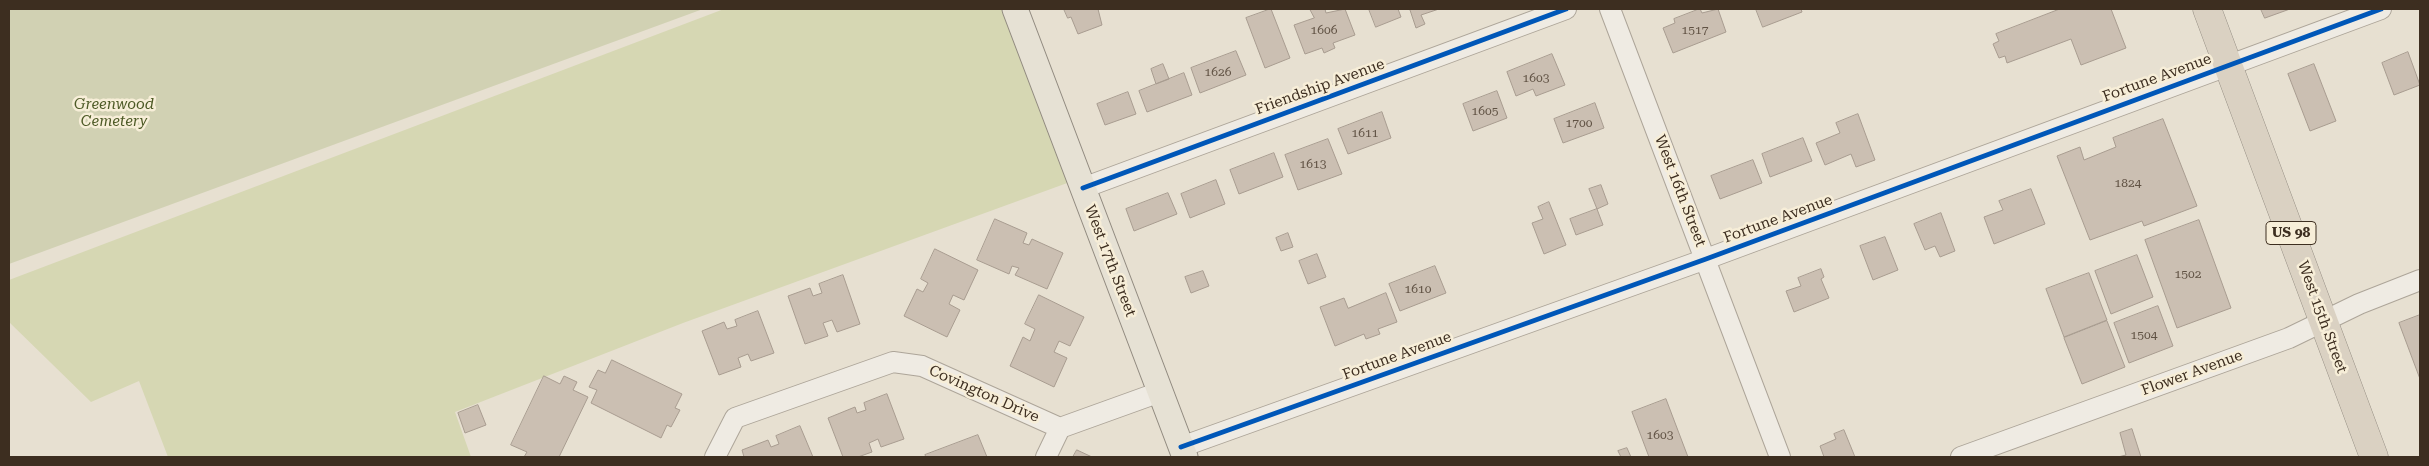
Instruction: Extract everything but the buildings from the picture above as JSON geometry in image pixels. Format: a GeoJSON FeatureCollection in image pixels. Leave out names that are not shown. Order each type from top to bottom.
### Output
{"type":"FeatureCollection","features":[{"type":"Feature","properties":{"kind":"highway","name":"West 15th Street"},"geometry":{"type":"LineString","coordinates":[[2207,9],[2374,457]]}},
{"type":"Feature","properties":{"kind":"main road","name":"West 17th Street"},"geometry":{"type":"LineString","coordinates":[[1015,9],[1183,452]]}},
{"type":"Feature","properties":{"kind":"street","name":"Friendship Avenue"},"geometry":{"type":"LineString","coordinates":[[1083,188],[1566,9]]}},
{"type":"Feature","properties":{"kind":"street","name":"West 16th Street"},"geometry":{"type":"LineString","coordinates":[[1610,9],[1780,457]]}},
{"type":"Feature","properties":{"kind":"street","name":"Fortune Avenue"},"geometry":{"type":"LineString","coordinates":[[1183,452],[2380,9]]}},
{"type":"Feature","properties":{"kind":"street","name":"Flower Avenue"},"geometry":{"type":"LineString","coordinates":[[1961,457],[2289,338],[2358,304],[2420,280]]}},
{"type":"Feature","properties":{"kind":"street","name":"Covington Drive"},"geometry":{"type":"LineString","coordinates":[[715,457],[735,418],[893,362],[922,366],[1060,428]]}},
{"type":"Feature","properties":{"kind":"street"},"geometry":{"type":"LineString","coordinates":[[1046,457],[1060,428],[1160,392]]}},
{"type":"Feature","properties":{"kind":"green space","name":"Greenwood Cemetery"},"geometry":{"type":"Polygon","coordinates":[[[9,9],[703,9],[9,264],[9,9]]]}},
{"type":"Feature","properties":{"kind":"green space"},"geometry":{"type":"Polygon","coordinates":[[[724,9],[1003,9],[1070,182],[683,323],[455,412],[471,457],[168,457],[139,381],[91,402],[9,322],[9,280],[724,9]]]}},
{"type":"Feature","properties":{"kind":"cycle path"},"geometry":{"type":"LineString","coordinates":[[1083,188],[1566,9]]}},
{"type":"Feature","properties":{"kind":"cycle path"},"geometry":{"type":"LineString","coordinates":[[1181,447],[1706,259],[2381,9]]}}]}
